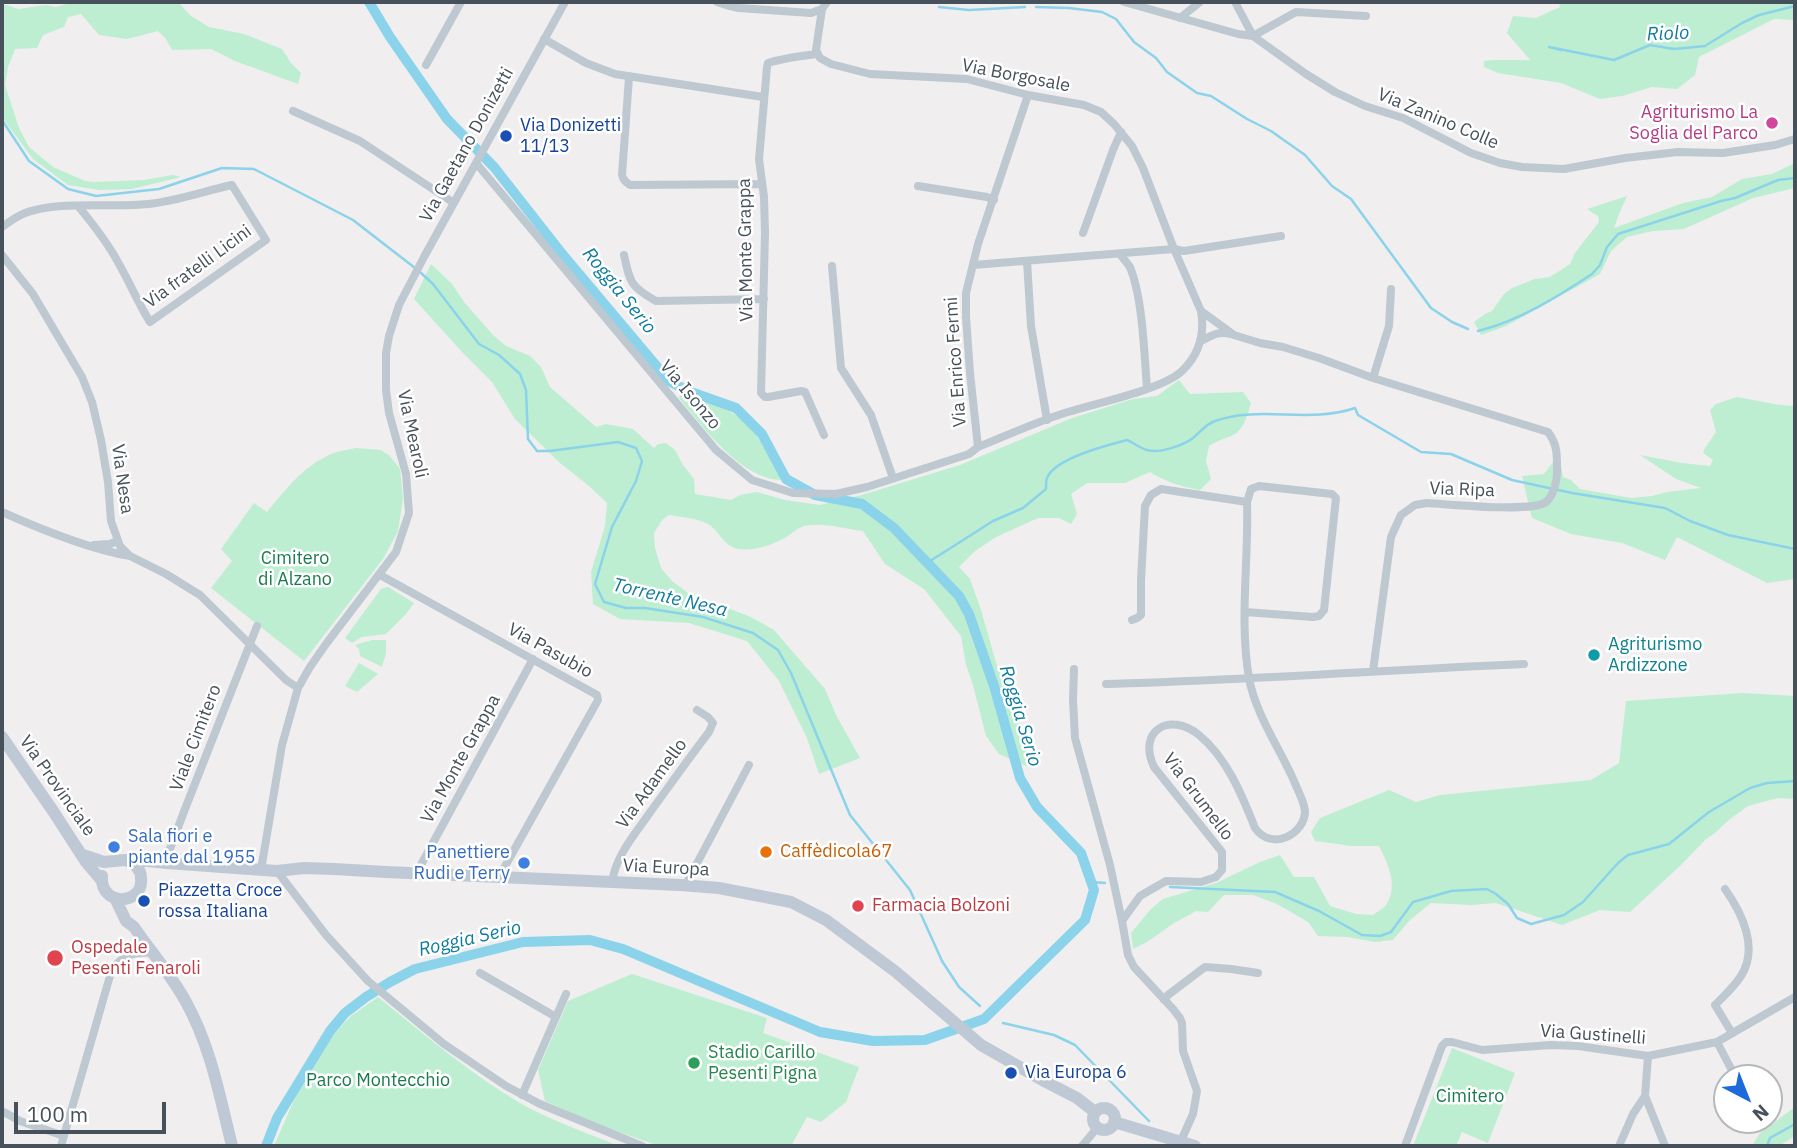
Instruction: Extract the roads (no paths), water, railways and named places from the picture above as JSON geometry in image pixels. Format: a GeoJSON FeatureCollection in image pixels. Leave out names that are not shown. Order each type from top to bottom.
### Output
{"type":"FeatureCollection","features":[{"type":"Feature","properties":{"kind":"street"},"geometry":{"type":"LineString","coordinates":[[426,65],[461,2]]}},
{"type":"Feature","properties":{"kind":"street","name":"Via Gaetano Donizetti"},"geometry":{"type":"LineString","coordinates":[[399,305],[565,2]]}},
{"type":"Feature","properties":{"kind":"street"},"geometry":{"type":"LineString","coordinates":[[717,2],[739,8],[775,6],[811,13],[825,5]]}},
{"type":"Feature","properties":{"kind":"street","name":"Via Zanino Colle"},"geometry":{"type":"LineString","coordinates":[[1124,2],[1253,36],[1335,92],[1411,122],[1471,153],[1500,163],[1564,169],[1678,152],[1723,153],[1795,139]]}},
{"type":"Feature","properties":{"kind":"street"},"geometry":{"type":"LineString","coordinates":[[1180,18],[1200,2]]}},
{"type":"Feature","properties":{"kind":"street","name":"Via Zanino Colle"},"geometry":{"type":"LineString","coordinates":[[1235,2],[1253,36]]}},
{"type":"Feature","properties":{"kind":"street"},"geometry":{"type":"LineString","coordinates":[[817,54],[825,5]]}},
{"type":"Feature","properties":{"kind":"street"},"geometry":{"type":"LineString","coordinates":[[1253,36],[1297,12],[1366,16]]}},
{"type":"Feature","properties":{"kind":"street"},"geometry":{"type":"LineString","coordinates":[[544,39],[602,70],[629,77],[763,97]]}},
{"type":"Feature","properties":{"kind":"street","name":"Via Borgosale"},"geometry":{"type":"LineString","coordinates":[[817,54],[823,61],[870,74],[967,79],[1028,95],[1084,105],[1101,113],[1132,146],[1201,311]]}},
{"type":"Feature","properties":{"kind":"street","name":"Via Monte Grappa"},"geometry":{"type":"LineString","coordinates":[[817,54],[768,63],[759,159],[765,233],[761,393],[768,397],[805,392],[824,435]]}},
{"type":"Feature","properties":{"kind":"street"},"geometry":{"type":"LineString","coordinates":[[629,77],[622,179],[630,185],[762,184]]}},
{"type":"Feature","properties":{"kind":"street","name":"Via Enrico Fermi"},"geometry":{"type":"LineString","coordinates":[[893,478],[969,454],[978,447],[965,317],[966,293],[1028,95]]}},
{"type":"Feature","properties":{"kind":"street"},"geometry":{"type":"LineString","coordinates":[[293,111],[360,141],[454,203]]}},
{"type":"Feature","properties":{"kind":"street"},"geometry":{"type":"LineString","coordinates":[[1083,233],[1121,132]]}},
{"type":"Feature","properties":{"kind":"street","name":"Via Isonzo"},"geometry":{"type":"LineString","coordinates":[[476,163],[716,450],[752,480],[793,493],[836,494],[893,478]]}},
{"type":"Feature","properties":{"kind":"street","name":"Via fratelli Licini"},"geometry":{"type":"LineString","coordinates":[[2,227],[23,214],[39,209],[78,206],[152,204],[232,185],[266,240],[150,322],[118,262],[78,206]]}},
{"type":"Feature","properties":{"kind":"street"},"geometry":{"type":"LineString","coordinates":[[918,186],[994,200]]}},
{"type":"Feature","properties":{"kind":"street"},"geometry":{"type":"LineString","coordinates":[[973,265],[1174,249],[1184,251],[1281,236]]}},
{"type":"Feature","properties":{"kind":"street"},"geometry":{"type":"LineString","coordinates":[[1120,254],[1129,266],[1136,291],[1142,325],[1147,388]]}},
{"type":"Feature","properties":{"kind":"street","name":"Via Nesa"},"geometry":{"type":"LineString","coordinates":[[2,255],[33,294],[82,377],[92,402],[101,440],[111,521],[117,541],[130,556],[200,595],[286,680],[298,688]]}},
{"type":"Feature","properties":{"kind":"street"},"geometry":{"type":"LineString","coordinates":[[624,256],[630,282],[656,301],[764,299]]}},
{"type":"Feature","properties":{"kind":"street"},"geometry":{"type":"LineString","coordinates":[[1027,261],[1031,326],[1047,420]]}},
{"type":"Feature","properties":{"kind":"street"},"geometry":{"type":"LineString","coordinates":[[832,266],[841,368],[871,415],[893,478]]}},
{"type":"Feature","properties":{"kind":"street"},"geometry":{"type":"LineString","coordinates":[[1201,341],[1222,332],[1307,354],[1373,378],[1389,327],[1391,289]]}},
{"type":"Feature","properties":{"kind":"street","name":"Via Mearoli"},"geometry":{"type":"LineString","coordinates":[[261,870],[282,745],[298,688],[326,644],[396,552],[409,513],[406,474],[389,412],[386,390],[386,353],[399,305]]}},
{"type":"Feature","properties":{"kind":"street"},"geometry":{"type":"LineString","coordinates":[[1201,311],[1234,335]]}},
{"type":"Feature","properties":{"kind":"street"},"geometry":{"type":"LineString","coordinates":[[978,447],[1065,413],[1162,383],[1182,371],[1201,341],[1201,311]]}},
{"type":"Feature","properties":{"kind":"street","name":"Via Ripa"},"geometry":{"type":"LineString","coordinates":[[1373,378],[1548,432],[1555,442],[1557,482],[1548,501],[1538,507],[1427,503],[1415,505],[1401,515],[1391,537],[1373,671]]}},
{"type":"Feature","properties":{"kind":"street"},"geometry":{"type":"LineString","coordinates":[[1132,620],[1141,615],[1145,506],[1151,495],[1161,489],[1247,502],[1251,489],[1259,486],[1332,494],[1336,498],[1324,610],[1319,615],[1245,612]]}},
{"type":"Feature","properties":{"kind":"street","name":"Via Grumello"},"geometry":{"type":"LineString","coordinates":[[1122,921],[1140,896],[1166,881],[1201,882],[1216,877],[1222,870],[1222,852],[1154,767],[1148,755],[1155,730],[1167,724],[1178,723],[1199,735],[1227,768],[1255,828],[1267,839],[1284,839],[1304,820],[1303,802],[1260,711],[1249,679],[1245,612],[1247,502]]}},
{"type":"Feature","properties":{"kind":"street"},"geometry":{"type":"LineString","coordinates":[[2,512],[88,545],[130,556]]}},
{"type":"Feature","properties":{"kind":"street"},"geometry":{"type":"LineString","coordinates":[[88,545],[117,541]]}},
{"type":"Feature","properties":{"kind":"street","name":"Via Pasubio"},"geometry":{"type":"LineString","coordinates":[[380,575],[597,695],[598,699],[499,877]]}},
{"type":"Feature","properties":{"kind":"street","name":"Viale Cimitero"},"geometry":{"type":"LineString","coordinates":[[168,863],[168,854],[257,626]]}},
{"type":"Feature","properties":{"kind":"street","name":"Via Monte Grappa"},"geometry":{"type":"LineString","coordinates":[[416,874],[533,659]]}},
{"type":"Feature","properties":{"kind":"street"},"geometry":{"type":"LineString","coordinates":[[1106,684],[1524,664]]}},
{"type":"Feature","properties":{"kind":"street"},"geometry":{"type":"LineString","coordinates":[[1074,669],[1075,738],[1110,865],[1128,955],[1134,967],[1182,1023],[1183,1051],[1197,1091],[1193,1114],[1180,1143]]}},
{"type":"Feature","properties":{"kind":"street","name":"Via Adamello"},"geometry":{"type":"LineString","coordinates":[[612,883],[619,860],[633,837],[709,732],[713,723],[697,710]]}},
{"type":"Feature","properties":{"kind":"street","name":"Via Provinciale"},"geometry":{"type":"LineString","coordinates":[[2,737],[86,862],[102,881]]}},
{"type":"Feature","properties":{"kind":"street"},"geometry":{"type":"LineString","coordinates":[[685,886],[749,765]]}},
{"type":"Feature","properties":{"kind":"street","name":"Via Provinciale"},"geometry":{"type":"LineString","coordinates":[[83,855],[104,862],[114,861]]}},
{"type":"Feature","properties":{"kind":"street"},"geometry":{"type":"LineString","coordinates":[[142,881],[140,871],[128,861],[114,861],[106,867],[102,881],[106,892],[115,898],[124,899],[139,890],[145,876],[155,867],[168,863]]}},
{"type":"Feature","properties":{"kind":"street","name":"Via Europa"},"geometry":{"type":"LineString","coordinates":[[128,861],[277,871],[304,868],[719,888],[792,902],[827,920],[896,972],[967,1034],[991,1051],[1077,1098],[1095,1112]]}},
{"type":"Feature","properties":{"kind":"street"},"geometry":{"type":"LineString","coordinates":[[277,871],[326,935],[368,981],[464,1059],[540,1104],[642,1146]]}},
{"type":"Feature","properties":{"kind":"street"},"geometry":{"type":"LineString","coordinates":[[1725,889],[1744,920],[1750,951],[1742,975],[1715,1005],[1732,1033]]}},
{"type":"Feature","properties":{"kind":"street"},"geometry":{"type":"LineString","coordinates":[[132,896],[131,915],[134,927],[186,1002],[203,1040],[218,1085],[232,1146]]}},
{"type":"Feature","properties":{"kind":"street"},"geometry":{"type":"LineString","coordinates":[[115,898],[126,921],[134,927]]}},
{"type":"Feature","properties":{"kind":"street"},"geometry":{"type":"LineString","coordinates":[[61,1146],[112,969],[130,954],[151,953]]}},
{"type":"Feature","properties":{"kind":"street"},"geometry":{"type":"LineString","coordinates":[[1164,1000],[1205,967],[1258,973]]}},
{"type":"Feature","properties":{"kind":"street"},"geometry":{"type":"LineString","coordinates":[[480,972],[556,1017]]}},
{"type":"Feature","properties":{"kind":"street"},"geometry":{"type":"LineString","coordinates":[[522,1095],[566,993]]}},
{"type":"Feature","properties":{"kind":"street","name":"Via Gustinelli"},"geometry":{"type":"LineString","coordinates":[[1405,1146],[1442,1046],[1446,1042],[1482,1049],[1578,1046],[1648,1056],[1717,1042],[1795,996]]}},
{"type":"Feature","properties":{"kind":"street"},"geometry":{"type":"LineString","coordinates":[[1717,1042],[1729,1064]]}},
{"type":"Feature","properties":{"kind":"street"},"geometry":{"type":"LineString","coordinates":[[1648,1056],[1645,1096],[1665,1146]]}},
{"type":"Feature","properties":{"kind":"street"},"geometry":{"type":"LineString","coordinates":[[1619,1146],[1633,1114],[1645,1096]]}},
{"type":"Feature","properties":{"kind":"street"},"geometry":{"type":"LineString","coordinates":[[1101,1108],[1109,1109],[1114,1114],[1114,1122],[1108,1129],[1097,1128],[1093,1122],[1095,1112],[1101,1108]]}},
{"type":"Feature","properties":{"kind":"street"},"geometry":{"type":"LineString","coordinates":[[2,1111],[20,1121],[64,1136]]}},
{"type":"Feature","properties":{"kind":"street"},"geometry":{"type":"LineString","coordinates":[[1114,1122],[1195,1146]]}},
{"type":"Feature","properties":{"kind":"street"},"geometry":{"type":"LineString","coordinates":[[1082,1146],[1097,1128]]}},
{"type":"Feature","properties":{"kind":"waterway","name":"Roggia Serio"},"geometry":{"type":"LineString","coordinates":[[266,1146],[277,1118],[330,1031],[345,1013],[366,997],[415,969],[523,942],[590,940],[623,949],[820,1032],[873,1041],[925,1040],[984,1019],[1085,920],[1094,890],[1081,853],[1037,807],[1020,778],[994,686],[969,614],[959,596],[894,528],[862,504],[815,495],[786,479],[762,434],[736,408],[688,391],[669,381],[563,255],[494,167],[447,119],[369,2]]}},
{"type":"Feature","properties":{"kind":"waterway","name":"Riolo"},"geometry":{"type":"LineString","coordinates":[[1561,50],[1549,47],[1614,60],[1650,45],[1674,49],[1705,46],[1759,15],[1795,6]]}},
{"type":"Feature","properties":{"kind":"waterway"},"geometry":{"type":"LineString","coordinates":[[939,7],[969,10],[1025,7]]}},
{"type":"Feature","properties":{"kind":"waterway"},"geometry":{"type":"LineString","coordinates":[[1036,7],[1102,12],[1116,19],[1134,42],[1156,58],[1167,72],[1197,93],[1211,96],[1271,131],[1305,155],[1332,186],[1351,199],[1431,308],[1468,329]]}},
{"type":"Feature","properties":{"kind":"waterway","name":"Torrente Nesa"},"geometry":{"type":"LineString","coordinates":[[2,120],[29,161],[68,189],[96,196],[159,189],[222,168],[254,169],[353,220],[415,268]]}},
{"type":"Feature","properties":{"kind":"waterway"},"geometry":{"type":"LineString","coordinates":[[1478,331],[1523,315],[1592,274],[1600,265],[1607,247],[1618,234],[1735,198],[1778,180],[1795,178]]}},
{"type":"Feature","properties":{"kind":"waterway","name":"Torrente Nesa"},"geometry":{"type":"LineString","coordinates":[[420,272],[433,284],[479,344],[499,355],[520,374],[526,390],[528,439],[537,451],[618,442],[636,448],[642,461],[636,481],[612,527],[595,584],[604,602],[626,608],[645,608],[703,617],[753,633],[778,650],[791,673],[850,815],[910,890],[942,961],[959,987],[980,1006]]}},
{"type":"Feature","properties":{"kind":"waterway"},"geometry":{"type":"LineString","coordinates":[[927,563],[993,521],[1023,508],[1046,489],[1047,479],[1052,471],[1083,453],[1127,440],[1147,450],[1164,450],[1189,441],[1212,422],[1249,414],[1320,415],[1355,408],[1358,415],[1421,452],[1451,454],[1512,480],[1665,508],[1690,521],[1728,535],[1795,549]]}},
{"type":"Feature","properties":{"kind":"waterway"},"geometry":{"type":"LineString","coordinates":[[1170,887],[1275,892],[1319,911],[1362,935],[1380,936],[1391,932],[1413,902],[1451,891],[1487,889],[1508,904],[1517,918],[1531,924],[1564,915],[1583,902],[1628,855],[1669,844],[1709,812],[1750,788],[1767,783],[1795,781]]}},
{"type":"Feature","properties":{"kind":"waterway"},"geometry":{"type":"LineString","coordinates":[[1091,882],[1105,883]]}},
{"type":"Feature","properties":{"kind":"waterway","name":"Torrente Nesa"},"geometry":{"type":"LineString","coordinates":[[1003,1023],[1054,1035],[1075,1045],[1149,1121]]}},
{"type":"Feature","properties":{"kind":"waterway"},"geometry":{"type":"LineString","coordinates":[[1767,1146],[1770,1138],[1795,1124]]}},
{"type":"Feature","properties":{"kind":"place","name":"Agriturismo La Soglia del Parco"},"geometry":{"type":"Point","coordinates":[1772,123]}},
{"type":"Feature","properties":{"kind":"place","name":"Via Donizetti 11/13"},"geometry":{"type":"Point","coordinates":[506,136]}},
{"type":"Feature","properties":{"kind":"place","name":"Agriturismo Ardizzone"},"geometry":{"type":"Point","coordinates":[1594,655]}},
{"type":"Feature","properties":{"kind":"place","name":"Sala fiori e piante dal 1955"},"geometry":{"type":"Point","coordinates":[114,847]}},
{"type":"Feature","properties":{"kind":"place","name":"Caffèdicola67"},"geometry":{"type":"Point","coordinates":[766,852]}},
{"type":"Feature","properties":{"kind":"place","name":"Panettiere Rudi e Terry"},"geometry":{"type":"Point","coordinates":[524,863]}},
{"type":"Feature","properties":{"kind":"place","name":"Piazzetta Croce rossa Italiana"},"geometry":{"type":"Point","coordinates":[144,901]}},
{"type":"Feature","properties":{"kind":"place","name":"Farmacia Bolzoni"},"geometry":{"type":"Point","coordinates":[858,906]}},
{"type":"Feature","properties":{"kind":"place","name":"Ospedale Pesenti Fenaroli"},"geometry":{"type":"Point","coordinates":[55,958]}},
{"type":"Feature","properties":{"kind":"place","name":"Stadio Carillo Pesenti Pigna"},"geometry":{"type":"Point","coordinates":[694,1063]}},
{"type":"Feature","properties":{"kind":"place","name":"Via Europa 6"},"geometry":{"type":"Point","coordinates":[1011,1073]}},
{"type":"Feature","properties":{"kind":"park label","name":"Cimitero di Alzano"},"geometry":{"type":"Point","coordinates":[295,569]}},
{"type":"Feature","properties":{"kind":"park label","name":"Parco Montecchio"},"geometry":{"type":"Point","coordinates":[378,1081]}},
{"type":"Feature","properties":{"kind":"park label","name":"Cimitero"},"geometry":{"type":"Point","coordinates":[1470,1097]}}]}
